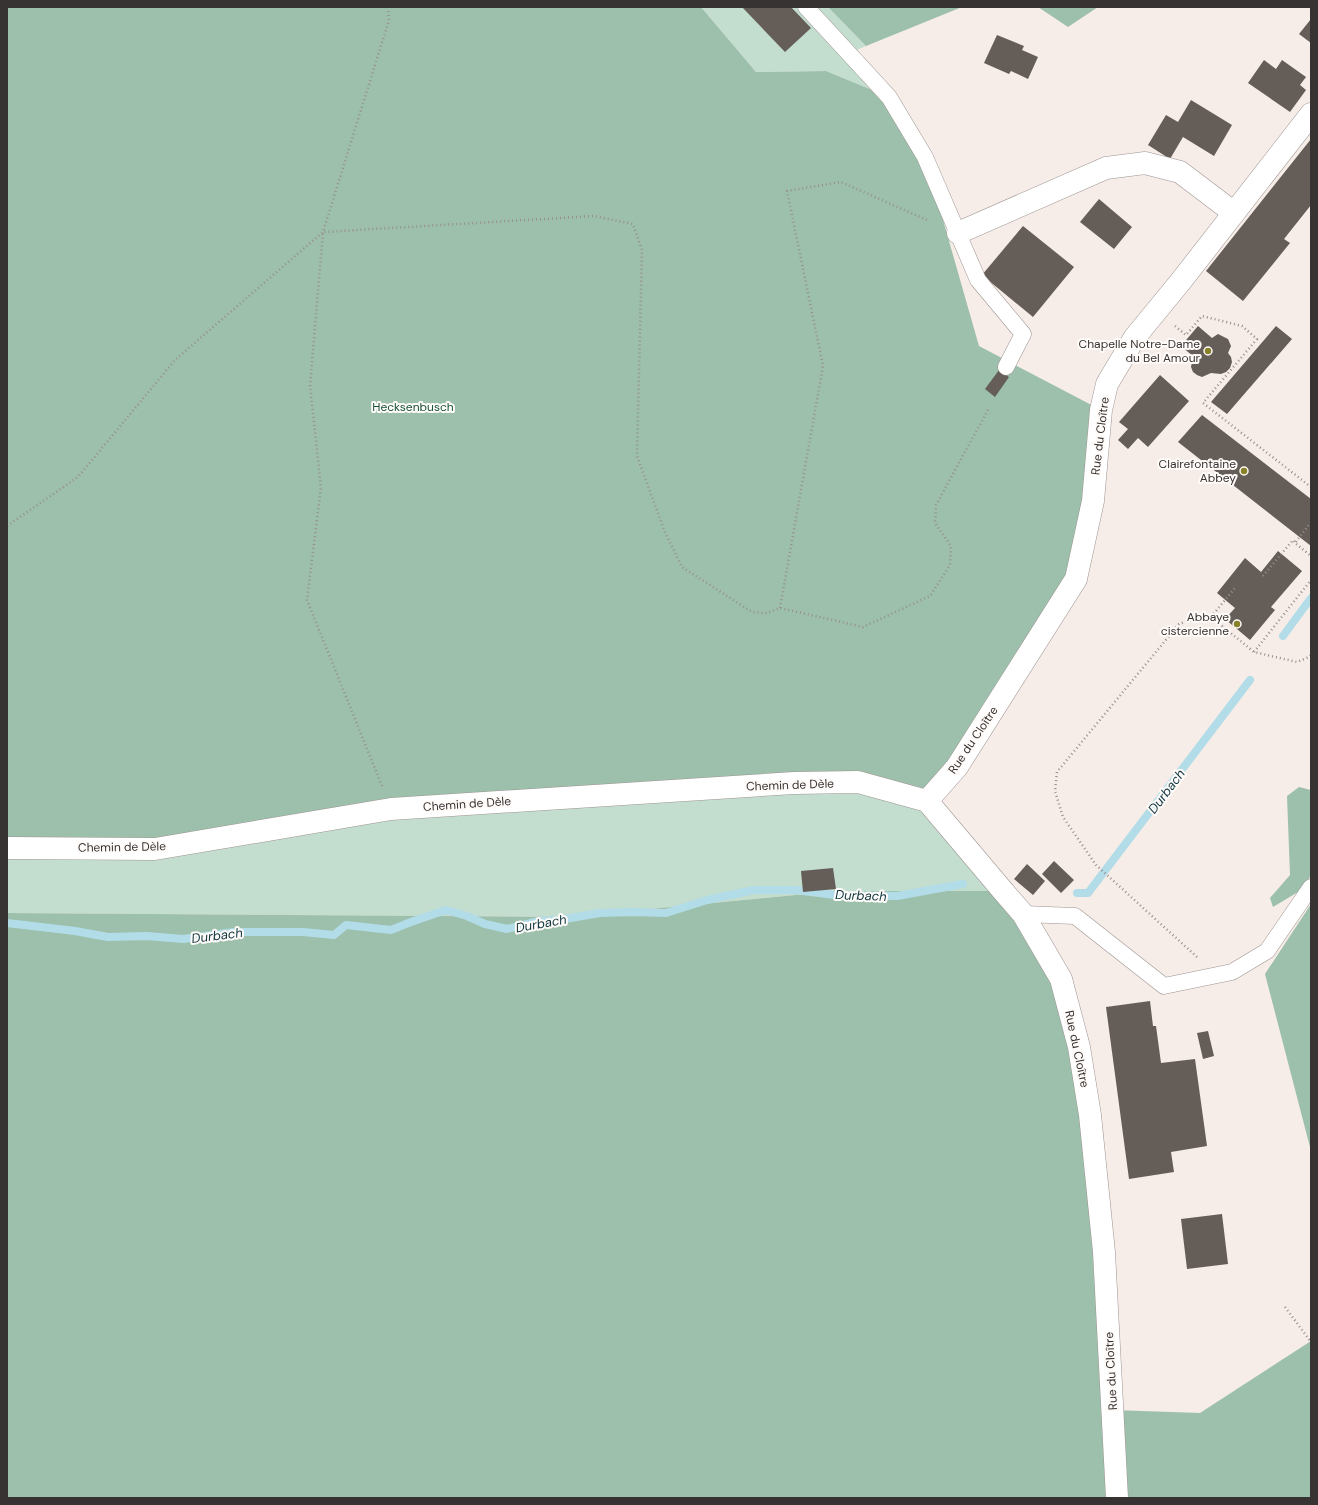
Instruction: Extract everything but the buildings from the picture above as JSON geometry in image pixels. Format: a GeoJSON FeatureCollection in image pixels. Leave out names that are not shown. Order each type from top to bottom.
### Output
{"type":"FeatureCollection","features":[{"type":"Feature","properties":{"kind":"street","name":"Rue du Cloître"},"geometry":{"type":"LineString","coordinates":[[1117,1498],[1104,1252],[1090,1115],[1079,1047],[1061,980],[1023,914],[927,801],[957,767],[1076,579],[1093,501],[1101,410],[1107,384],[1135,337],[1311,114]]}},
{"type":"Feature","properties":{"kind":"street"},"geometry":{"type":"LineString","coordinates":[[958,233],[1106,168],[1145,163],[1180,172],[1234,213]]}},
{"type":"Feature","properties":{"kind":"street","name":"Chemin de Dèle"},"geometry":{"type":"LineString","coordinates":[[7,848],[156,849],[391,809],[794,783],[858,782],[927,801]]}},
{"type":"Feature","properties":{"kind":"lane"},"geometry":{"type":"LineString","coordinates":[[806,7],[889,97],[925,157],[978,280],[1023,334],[1006,367]]}},
{"type":"Feature","properties":{"kind":"lane"},"geometry":{"type":"LineString","coordinates":[[1023,914],[1075,916],[1164,986],[1232,972],[1267,951],[1311,887]]}},
{"type":"Feature","properties":{"kind":"path"},"geometry":{"type":"LineString","coordinates":[[388,7],[389,20],[323,232],[310,386],[321,487],[307,600],[391,809]]}},
{"type":"Feature","properties":{"kind":"path"},"geometry":{"type":"LineString","coordinates":[[780,608],[823,366],[787,191],[841,182],[958,233]]}},
{"type":"Feature","properties":{"kind":"path"},"geometry":{"type":"LineString","coordinates":[[7,526],[78,477],[175,360],[323,232],[594,216],[633,224],[642,250],[637,456],[665,532],[682,567],[752,612],[767,612],[780,608],[863,627],[930,596],[950,564],[951,546],[935,523],[936,505],[990,408]]}},
{"type":"Feature","properties":{"kind":"path"},"geometry":{"type":"LineString","coordinates":[[1202,316],[1242,326],[1257,339],[1203,403],[1311,487]]}},
{"type":"Feature","properties":{"kind":"path"},"geometry":{"type":"LineString","coordinates":[[1295,543],[1311,522]]}},
{"type":"Feature","properties":{"kind":"path"},"geometry":{"type":"LineString","coordinates":[[1263,576],[1293,540],[1311,556]]}},
{"type":"Feature","properties":{"kind":"path"},"geometry":{"type":"LineString","coordinates":[[1254,652],[1311,580]]}},
{"type":"Feature","properties":{"kind":"path"},"geometry":{"type":"LineString","coordinates":[[1211,617],[1235,588]]}},
{"type":"Feature","properties":{"kind":"path"},"geometry":{"type":"LineString","coordinates":[[1210,977],[1201,960],[1096,865],[1063,817],[1055,791],[1057,772],[1179,624],[1196,618],[1211,617],[1254,652],[1297,662],[1311,655]]}},
{"type":"Feature","properties":{"kind":"path"},"geometry":{"type":"LineString","coordinates":[[1285,1308],[1311,1342]]}},
{"type":"Feature","properties":{"kind":"green space","name":"Hecksenbusch"},"geometry":{"type":"Polygon","coordinates":[[[7,7],[701,7],[756,72],[826,71],[889,97],[925,157],[979,346],[1101,410],[1076,579],[927,801],[859,782],[391,809],[155,849],[7,848],[7,7]]]}},
{"type":"Feature","properties":{"kind":"green space"},"geometry":{"type":"Polygon","coordinates":[[[701,7],[828,7],[866,46],[849,53],[889,97],[826,71],[756,72],[701,7]]]}},
{"type":"Feature","properties":{"kind":"green space"},"geometry":{"type":"Polygon","coordinates":[[[828,7],[962,7],[866,46],[828,7]]]}},
{"type":"Feature","properties":{"kind":"green space"},"geometry":{"type":"Polygon","coordinates":[[[1038,7],[1098,7],[1068,27],[1038,7]]]}},
{"type":"Feature","properties":{"kind":"green space"},"geometry":{"type":"Polygon","coordinates":[[[794,783],[927,801],[1003,891],[837,891],[567,917],[7,913],[7,848],[391,809],[794,783]]]}},
{"type":"Feature","properties":{"kind":"green space"},"geometry":{"type":"Polygon","coordinates":[[[1299,787],[1311,790],[1311,875],[1303,889],[1273,907],[1270,898],[1290,875],[1287,796],[1299,787]]]}},
{"type":"Feature","properties":{"kind":"green space"},"geometry":{"type":"Polygon","coordinates":[[[837,891],[1003,891],[1023,914],[1079,1047],[1113,1410],[1200,1413],[1311,1341],[1311,1498],[7,1498],[7,913],[567,917],[837,891]]]}},
{"type":"Feature","properties":{"kind":"green space"},"geometry":{"type":"Polygon","coordinates":[[[1311,904],[1311,1151],[1265,974],[1311,904]]]}},
{"type":"Feature","properties":{"kind":"waterway","name":"Durbach"},"geometry":{"type":"LineString","coordinates":[[1283,636],[1311,598]]}},
{"type":"Feature","properties":{"kind":"waterway","name":"Durbach"},"geometry":{"type":"LineString","coordinates":[[1077,893],[1088,893],[1250,680]]}},
{"type":"Feature","properties":{"kind":"waterway","name":"Durbach"},"geometry":{"type":"LineString","coordinates":[[7,923],[75,931],[108,937],[147,936],[183,939],[234,932],[303,932],[334,935],[346,925],[391,930],[446,910],[467,916],[485,924],[507,929],[539,921],[559,920],[600,913],[666,913],[707,900],[754,890],[795,890],[835,895],[897,896],[963,884]]}},
{"type":"Feature","properties":{"kind":"place","name":"Chapelle Notre-Dame du Bel Amour"},"geometry":{"type":"Point","coordinates":[1208,351]}},
{"type":"Feature","properties":{"kind":"place","name":"Clairefontaine Abbey"},"geometry":{"type":"Point","coordinates":[1244,471]}},
{"type":"Feature","properties":{"kind":"place","name":"Abbaye cistercienne"},"geometry":{"type":"Point","coordinates":[1237,624]}}]}
